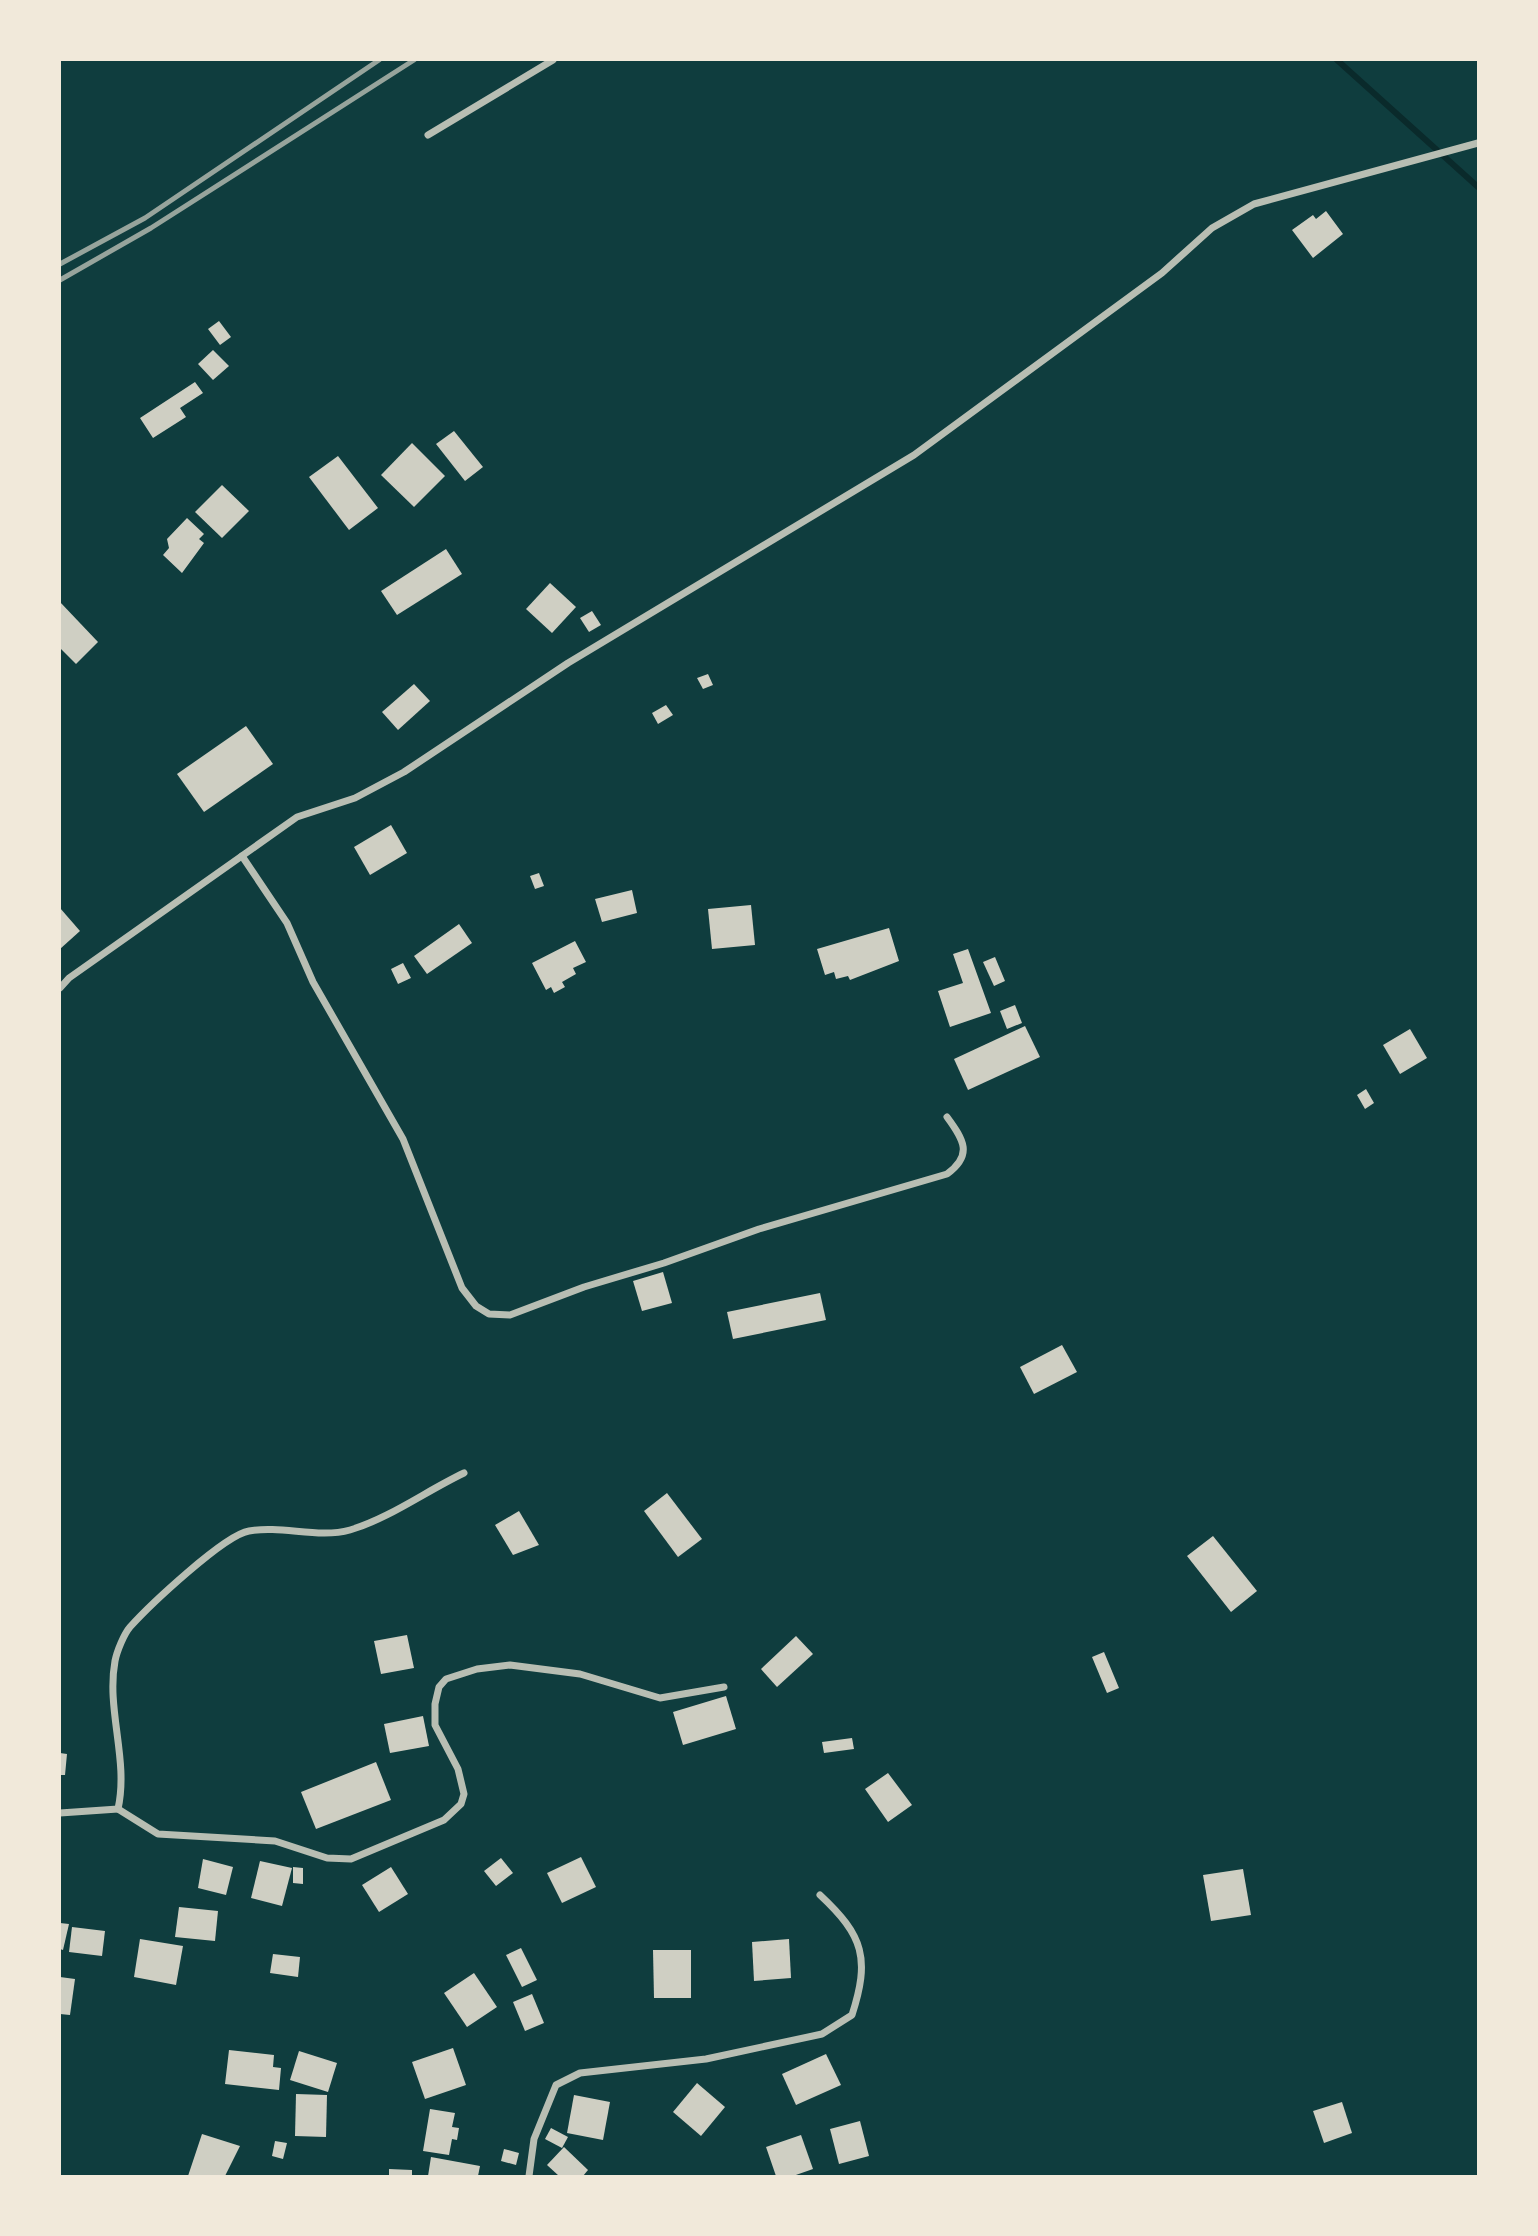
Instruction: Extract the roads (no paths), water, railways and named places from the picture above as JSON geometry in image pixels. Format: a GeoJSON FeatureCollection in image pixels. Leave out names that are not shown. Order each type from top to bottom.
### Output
{"type":"FeatureCollection","features":[{"type":"Feature","properties":{"kind":"street"},"geometry":{"type":"LineString","coordinates":[[428,135],[553,60]]}},
{"type":"Feature","properties":{"kind":"street"},"geometry":{"type":"LineString","coordinates":[[60,988],[69,978],[297,817],[355,799],[404,772],[568,663],[914,455],[1162,273],[1212,228],[1254,204],[1479,143]]}},
{"type":"Feature","properties":{"kind":"street"},"geometry":{"type":"LineString","coordinates":[[242,856],[287,923],[313,982],[403,1139],[461,1288],[475,1306],[489,1314],[510,1315],[759,1229],[947,1174],[960,1164],[964,1150],[958,1131],[947,1117]]}},
{"type":"Feature","properties":{"kind":"street"},"geometry":{"type":"LineString","coordinates":[[118,1809],[123,1785],[114,1705],[115,1660],[129,1629],[217,1547],[245,1531],[272,1528],[317,1532],[346,1531],[370,1523],[464,1473]]}},
{"type":"Feature","properties":{"kind":"street"},"geometry":{"type":"LineString","coordinates":[[60,1813],[118,1809],[158,1834],[275,1841],[327,1858],[351,1860],[444,1821],[461,1804],[464,1794],[458,1769],[435,1725],[435,1704],[439,1687],[446,1679],[477,1669],[510,1665],[580,1674],[660,1698],[724,1687]]}},
{"type":"Feature","properties":{"kind":"street"},"geometry":{"type":"LineString","coordinates":[[529,2176],[534,2139],[556,2085],[580,2073],[706,2059],[822,2034],[852,2015],[864,1965],[854,1934],[820,1895]]}},
{"type":"Feature","properties":{"kind":"waterway"},"geometry":{"type":"LineString","coordinates":[[1337,60],[1478,187]]}},
{"type":"Feature","properties":{"kind":"railway"},"geometry":{"type":"LineString","coordinates":[[60,264],[145,218],[379,60]]}},
{"type":"Feature","properties":{"kind":"railway"},"geometry":{"type":"LineString","coordinates":[[60,280],[151,228],[414,60]]}}]}
